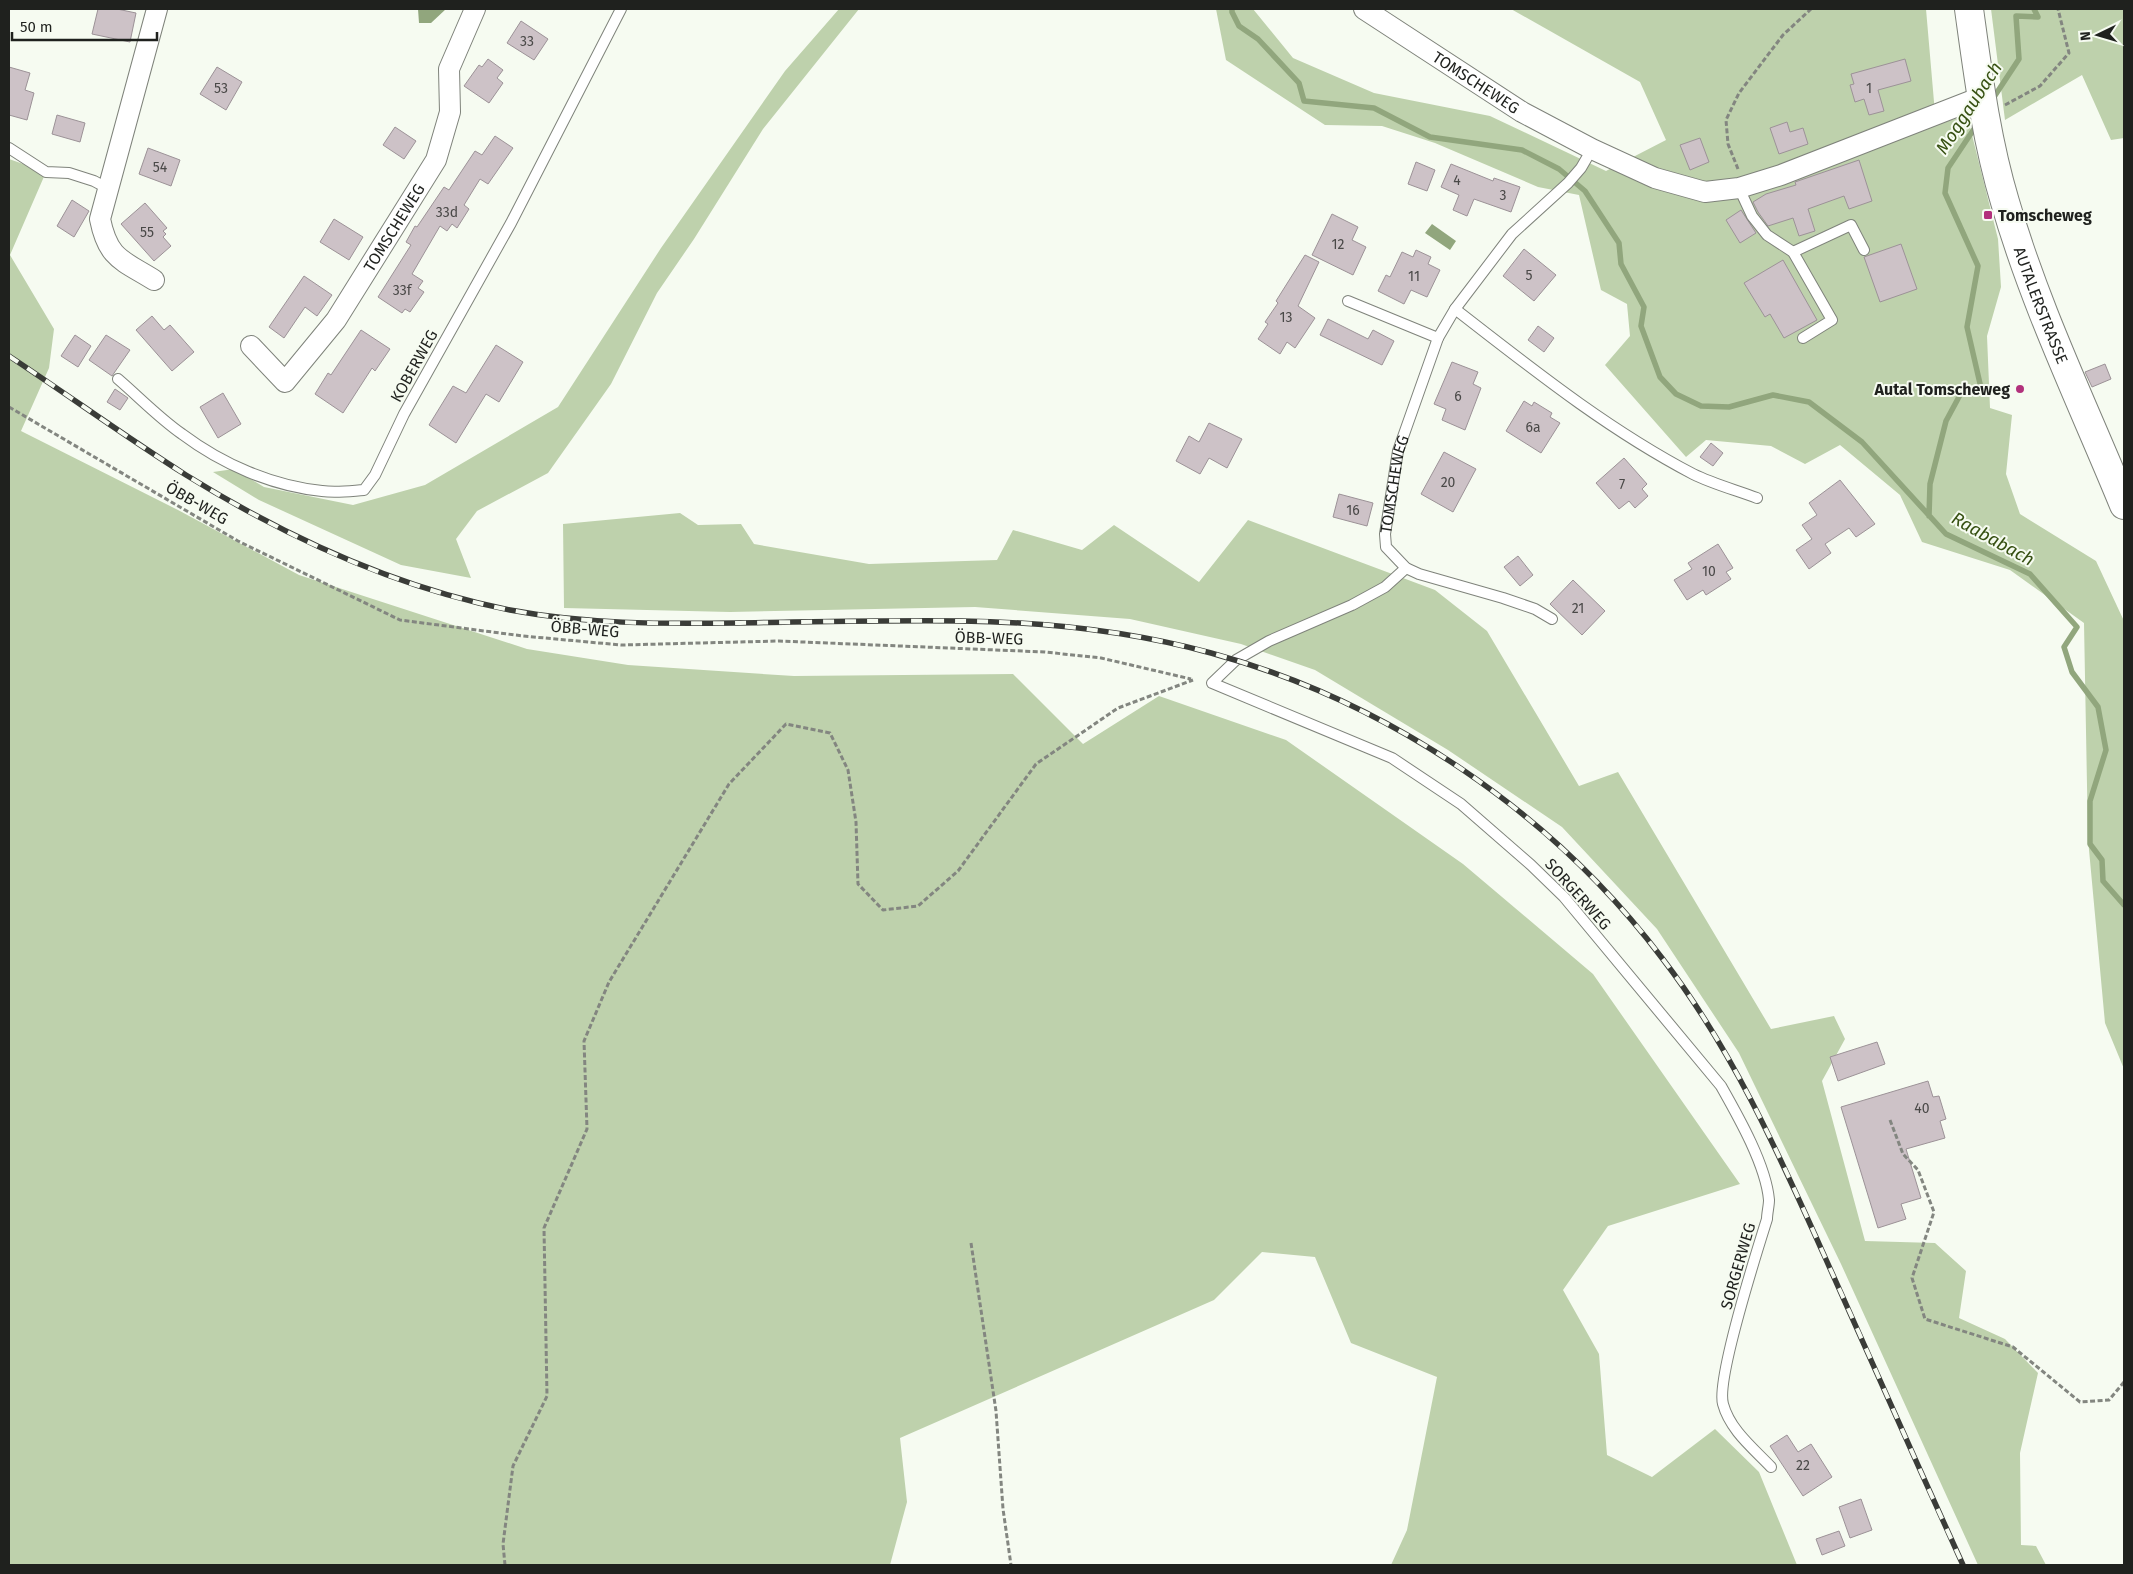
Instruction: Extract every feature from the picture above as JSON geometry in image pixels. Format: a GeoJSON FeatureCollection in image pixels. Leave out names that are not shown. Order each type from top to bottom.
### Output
{"type":"FeatureCollection","features":[{"type":"Feature","properties":{"kind":"main road","name":"AUTALERSTRASSE"},"geometry":{"type":"LineString","coordinates":[[1969,9],[1984,109],[2005,202],[2048,321],[2124,505]]}},
{"type":"Feature","properties":{"kind":"street"},"geometry":{"type":"LineString","coordinates":[[154,280],[116,255],[106,244],[100,219],[157,9]]}},
{"type":"Feature","properties":{"kind":"street","name":"TOMSCHEWEG"},"geometry":{"type":"LineString","coordinates":[[251,346],[286,382],[336,320],[436,160],[450,112],[449,69],[474,9]]}},
{"type":"Feature","properties":{"kind":"street","name":"TOMSCHEWEG"},"geometry":{"type":"LineString","coordinates":[[1364,9],[1522,112],[1592,149],[1655,178],[1705,192],[1742,187],[1781,176],[1984,109]]}},
{"type":"Feature","properties":{"kind":"lane","name":"KOBERWEG"},"geometry":{"type":"LineString","coordinates":[[118,379],[181,434],[222,460],[253,474],[277,482],[322,491],[364,490],[375,475],[404,414],[515,216],[621,9]]}},
{"type":"Feature","properties":{"kind":"lane"},"geometry":{"type":"LineString","coordinates":[[9,148],[46,172],[70,174],[107,188]]}},
{"type":"Feature","properties":{"kind":"lane","name":"TOMSCHEWEG"},"geometry":{"type":"LineString","coordinates":[[1552,620],[1535,609],[1519,603],[1467,586],[1419,574],[1406,568],[1386,546],[1385,534],[1398,451],[1438,338],[1455,309],[1512,234],[1568,183],[1581,168],[1592,149]]}},
{"type":"Feature","properties":{"kind":"lane"},"geometry":{"type":"LineString","coordinates":[[1742,187],[1752,216],[1767,235],[1793,252],[1832,320],[1804,338]]}},
{"type":"Feature","properties":{"kind":"lane"},"geometry":{"type":"LineString","coordinates":[[1793,252],[1851,225],[1864,250]]}},
{"type":"Feature","properties":{"kind":"lane"},"geometry":{"type":"LineString","coordinates":[[1348,301],[1438,338]]}},
{"type":"Feature","properties":{"kind":"lane"},"geometry":{"type":"LineString","coordinates":[[1455,309],[1546,378],[1634,440],[1694,474],[1756,498]]}},
{"type":"Feature","properties":{"kind":"lane"},"geometry":{"type":"LineString","coordinates":[[1212,683],[1236,660],[1269,641],[1352,605],[1385,587],[1406,568]]}},
{"type":"Feature","properties":{"kind":"lane","name":"SORGERWEG"},"geometry":{"type":"LineString","coordinates":[[1212,683],[1392,758],[1461,804],[1532,865],[1564,897],[1721,1086],[1738,1115],[1753,1150],[1764,1178],[1769,1200],[1767,1219],[1729,1354],[1724,1378],[1722,1403],[1732,1426],[1771,1467]]}},
{"type":"Feature","properties":{"kind":"path"},"geometry":{"type":"LineString","coordinates":[[1742,187],[1728,144],[1726,120],[1739,93],[1783,35],[1811,9]]}},
{"type":"Feature","properties":{"kind":"path"},"geometry":{"type":"LineString","coordinates":[[1984,109],[2040,86],[2069,52],[2058,9]]}},
{"type":"Feature","properties":{"kind":"path","name":"ÖBB-WEG"},"geometry":{"type":"LineString","coordinates":[[9,407],[238,542],[400,620],[523,636],[621,645],[698,645],[779,641],[1045,652],[1101,658],[1212,683]]}},
{"type":"Feature","properties":{"kind":"path"},"geometry":{"type":"LineString","coordinates":[[505,1565],[503,1544],[513,1466],[547,1396],[544,1228],[587,1129],[584,1041],[609,982],[730,784],[786,724],[830,733],[848,770],[856,822],[858,884],[883,910],[918,906],[958,871],[1036,764],[1118,708],[1193,680]]}},
{"type":"Feature","properties":{"kind":"path"},"geometry":{"type":"LineString","coordinates":[[1890,1120],[1903,1154],[1918,1170],[1934,1212],[1912,1278],[1925,1319],[2013,1347],[2080,1402],[2109,1400],[2124,1382]]}},
{"type":"Feature","properties":{"kind":"path"},"geometry":{"type":"LineString","coordinates":[[971,1243],[996,1411],[1003,1509],[1011,1565]]}},
{"type":"Feature","properties":{"kind":"shaded area"},"geometry":{"type":"Polygon","coordinates":[[[418,9],[446,9],[431,23],[419,23],[418,9]]]}},
{"type":"Feature","properties":{"kind":"shaded area"},"geometry":{"type":"Polygon","coordinates":[[[839,9],[859,9],[763,129],[694,239],[657,293],[611,384],[548,473],[477,511],[456,539],[471,578],[401,565],[259,500],[213,472],[234,469],[264,487],[353,505],[425,485],[558,407],[661,248],[785,71],[839,9]]]}},
{"type":"Feature","properties":{"kind":"shaded area"},"geometry":{"type":"Polygon","coordinates":[[[1216,9],[1253,9],[1293,58],[1374,93],[1490,116],[1606,171],[1666,140],[1640,82],[1511,9],[1926,9],[1936,125],[1967,115],[1998,239],[2001,287],[1987,336],[1990,408],[2012,415],[2006,474],[2020,514],[2096,561],[2124,621],[2124,1069],[2105,1023],[2088,839],[2084,623],[2010,570],[1922,542],[1900,495],[1840,445],[1805,464],[1771,446],[1706,440],[1686,457],[1605,365],[1630,336],[1627,304],[1601,290],[1579,195],[1538,187],[1435,143],[1382,126],[1325,125],[1226,60],[1216,9]]]}},
{"type":"Feature","properties":{"kind":"shaded area"},"geometry":{"type":"Polygon","coordinates":[[[1991,9],[2124,9],[2124,138],[2111,140],[2082,75],[2005,120],[1991,9]]]}},
{"type":"Feature","properties":{"kind":"shaded area"},"geometry":{"type":"Polygon","coordinates":[[[9,159],[46,172],[10,255],[54,329],[49,368],[21,431],[178,510],[299,575],[527,649],[628,665],[794,676],[1013,674],[1083,744],[1159,696],[1286,740],[1463,864],[1593,974],[1740,1184],[1608,1226],[1563,1290],[1599,1354],[1607,1455],[1652,1477],[1715,1429],[1759,1472],[1797,1565],[1391,1565],[1407,1530],[1437,1377],[1351,1343],[1315,1257],[1262,1252],[1214,1300],[900,1438],[907,1502],[890,1565],[9,1565],[9,159]]]}},
{"type":"Feature","properties":{"kind":"shaded area"},"geometry":{"type":"Polygon","coordinates":[[[1432,224],[1456,241],[1450,250],[1425,233],[1432,224]]]}},
{"type":"Feature","properties":{"kind":"shaded area"},"geometry":{"type":"Polygon","coordinates":[[[680,513],[698,525],[741,524],[754,544],[869,564],[997,560],[1013,530],[1082,550],[1114,525],[1199,582],[1248,520],[1435,590],[1487,631],[1579,786],[1618,772],[1771,1029],[1834,1016],[1845,1039],[1822,1081],[1865,1241],[1935,1243],[1966,1271],[1959,1318],[2005,1339],[2038,1373],[2020,1453],[2021,1545],[2036,1546],[2046,1565],[1978,1565],[1841,1264],[1739,1053],[1657,929],[1562,827],[1448,750],[1315,670],[1241,644],[1130,619],[975,607],[730,612],[564,608],[563,524],[680,513]]]}},
{"type":"Feature","properties":{"kind":"building"},"geometry":{"type":"Polygon","coordinates":[[[98,9],[117,9],[136,13],[130,42],[92,34],[98,9]]]}},
{"type":"Feature","properties":{"kind":"building"},"geometry":{"type":"Polygon","coordinates":[[[521,21],[548,39],[534,60],[507,43],[521,21]]]}},
{"type":"Feature","properties":{"kind":"building"},"geometry":{"type":"Polygon","coordinates":[[[488,59],[503,70],[497,78],[503,83],[489,103],[464,86],[479,65],[482,67],[488,59]]]}},
{"type":"Feature","properties":{"kind":"building"},"geometry":{"type":"Polygon","coordinates":[[[1905,59],[1911,81],[1878,90],[1884,111],[1869,115],[1864,99],[1855,102],[1850,85],[1854,84],[1851,74],[1905,59]]]}},
{"type":"Feature","properties":{"kind":"building"},"geometry":{"type":"Polygon","coordinates":[[[9,67],[30,73],[25,90],[34,93],[27,120],[9,115],[9,67]]]}},
{"type":"Feature","properties":{"kind":"building"},"geometry":{"type":"Polygon","coordinates":[[[217,67],[242,82],[226,110],[200,94],[217,67]]]}},
{"type":"Feature","properties":{"kind":"building"},"geometry":{"type":"Polygon","coordinates":[[[57,115],[85,123],[80,142],[52,134],[57,115]]]}},
{"type":"Feature","properties":{"kind":"building"},"geometry":{"type":"Polygon","coordinates":[[[1787,122],[1790,132],[1803,128],[1808,144],[1779,154],[1770,128],[1787,122]]]}},
{"type":"Feature","properties":{"kind":"building"},"geometry":{"type":"Polygon","coordinates":[[[395,127],[416,141],[404,159],[383,145],[395,127]]]}},
{"type":"Feature","properties":{"kind":"building"},"geometry":{"type":"Polygon","coordinates":[[[495,136],[513,148],[488,184],[480,179],[464,205],[469,209],[457,228],[452,224],[447,231],[440,226],[412,274],[423,281],[418,288],[424,292],[410,312],[405,309],[402,313],[378,297],[411,245],[406,242],[415,226],[417,227],[444,187],[449,190],[475,151],[482,155],[495,136]]]}},
{"type":"Feature","properties":{"kind":"building"},"geometry":{"type":"Polygon","coordinates":[[[1700,138],[1709,162],[1690,170],[1680,145],[1700,138]]]}},
{"type":"Feature","properties":{"kind":"building"},"geometry":{"type":"Polygon","coordinates":[[[148,148],[180,160],[171,186],[139,174],[148,148]]]}},
{"type":"Feature","properties":{"kind":"building"},"geometry":{"type":"Polygon","coordinates":[[[1859,160],[1872,201],[1849,209],[1844,196],[1808,209],[1815,231],[1799,236],[1793,218],[1768,226],[1753,202],[1766,194],[1796,185],[1795,182],[1859,160]]]}},
{"type":"Feature","properties":{"kind":"building"},"geometry":{"type":"Polygon","coordinates":[[[1416,162],[1435,170],[1427,191],[1408,184],[1416,162]]]}},
{"type":"Feature","properties":{"kind":"building"},"geometry":{"type":"Polygon","coordinates":[[[1451,164],[1493,181],[1494,178],[1520,187],[1511,212],[1474,199],[1467,216],[1453,210],[1459,195],[1441,187],[1451,164]]]}},
{"type":"Feature","properties":{"kind":"building"},"geometry":{"type":"Polygon","coordinates":[[[72,200],[89,211],[74,237],[57,226],[72,200]]]}},
{"type":"Feature","properties":{"kind":"building"},"geometry":{"type":"Polygon","coordinates":[[[145,203],[167,228],[163,231],[166,234],[163,237],[171,246],[154,261],[121,224],[145,203]]]}},
{"type":"Feature","properties":{"kind":"building"},"geometry":{"type":"Polygon","coordinates":[[[1741,210],[1756,233],[1740,243],[1726,220],[1741,210]]]}},
{"type":"Feature","properties":{"kind":"building"},"geometry":{"type":"Polygon","coordinates":[[[1332,214],[1358,227],[1352,240],[1366,247],[1353,275],[1312,255],[1332,214]]]}},
{"type":"Feature","properties":{"kind":"building"},"geometry":{"type":"Polygon","coordinates":[[[334,219],[363,237],[349,260],[320,242],[334,219]]]}},
{"type":"Feature","properties":{"kind":"building"},"geometry":{"type":"Polygon","coordinates":[[[1901,244],[1917,289],[1880,302],[1864,257],[1901,244]]]}},
{"type":"Feature","properties":{"kind":"building"},"geometry":{"type":"Polygon","coordinates":[[[1524,249],[1556,275],[1534,301],[1503,276],[1524,249]]]}},
{"type":"Feature","properties":{"kind":"building"},"geometry":{"type":"Polygon","coordinates":[[[1416,250],[1431,257],[1428,264],[1440,270],[1427,297],[1411,290],[1404,304],[1378,291],[1386,275],[1390,277],[1402,252],[1413,257],[1416,250]]]}},
{"type":"Feature","properties":{"kind":"building"},"geometry":{"type":"Polygon","coordinates":[[[1305,255],[1319,262],[1298,306],[1315,318],[1295,348],[1287,342],[1280,354],[1258,339],[1268,324],[1265,322],[1278,303],[1276,301],[1305,255]]]}},
{"type":"Feature","properties":{"kind":"building"},"geometry":{"type":"Polygon","coordinates":[[[1783,260],[1817,320],[1784,338],[1770,314],[1765,317],[1744,283],[1783,260]]]}},
{"type":"Feature","properties":{"kind":"building"},"geometry":{"type":"Polygon","coordinates":[[[304,276],[332,295],[317,316],[305,307],[284,338],[269,327],[304,276]]]}},
{"type":"Feature","properties":{"kind":"building"},"geometry":{"type":"Polygon","coordinates":[[[152,316],[164,330],[170,325],[194,352],[172,371],[136,330],[152,316]]]}},
{"type":"Feature","properties":{"kind":"building"},"geometry":{"type":"Polygon","coordinates":[[[1328,319],[1368,339],[1373,330],[1394,341],[1382,365],[1320,335],[1328,319]]]}},
{"type":"Feature","properties":{"kind":"building"},"geometry":{"type":"Polygon","coordinates":[[[1538,326],[1554,338],[1544,352],[1528,340],[1538,326]]]}},
{"type":"Feature","properties":{"kind":"building"},"geometry":{"type":"Polygon","coordinates":[[[361,330],[390,349],[375,371],[372,368],[343,413],[315,394],[328,373],[331,375],[361,330]]]}},
{"type":"Feature","properties":{"kind":"building"},"geometry":{"type":"Polygon","coordinates":[[[75,335],[91,346],[78,367],[61,356],[75,335]]]}},
{"type":"Feature","properties":{"kind":"building"},"geometry":{"type":"Polygon","coordinates":[[[106,335],[130,350],[112,376],[89,360],[106,335]]]}},
{"type":"Feature","properties":{"kind":"building"},"geometry":{"type":"Polygon","coordinates":[[[496,345],[523,362],[499,402],[486,394],[456,443],[429,425],[453,386],[466,393],[496,345]]]}},
{"type":"Feature","properties":{"kind":"building"},"geometry":{"type":"Polygon","coordinates":[[[1452,362],[1478,372],[1473,384],[1481,388],[1465,430],[1442,420],[1446,409],[1434,404],[1452,362]]]}},
{"type":"Feature","properties":{"kind":"building"},"geometry":{"type":"Polygon","coordinates":[[[2105,364],[2111,379],[2092,387],[2085,372],[2105,364]]]}},
{"type":"Feature","properties":{"kind":"building"},"geometry":{"type":"Polygon","coordinates":[[[115,389],[128,398],[120,410],[107,402],[115,389]]]}},
{"type":"Feature","properties":{"kind":"building"},"geometry":{"type":"Polygon","coordinates":[[[223,393],[241,424],[218,438],[200,407],[223,393]]]}},
{"type":"Feature","properties":{"kind":"building"},"geometry":{"type":"Polygon","coordinates":[[[1524,401],[1532,406],[1534,402],[1552,413],[1550,417],[1560,423],[1541,453],[1506,431],[1524,401]]]}},
{"type":"Feature","properties":{"kind":"building"},"geometry":{"type":"Polygon","coordinates":[[[1209,423],[1242,439],[1227,468],[1209,458],[1200,474],[1176,461],[1189,436],[1199,442],[1209,423]]]}},
{"type":"Feature","properties":{"kind":"building"},"geometry":{"type":"Polygon","coordinates":[[[1711,443],[1723,453],[1713,466],[1700,457],[1711,443]]]}},
{"type":"Feature","properties":{"kind":"building"},"geometry":{"type":"Polygon","coordinates":[[[1444,452],[1476,469],[1453,512],[1421,494],[1444,452]]]}},
{"type":"Feature","properties":{"kind":"building"},"geometry":{"type":"Polygon","coordinates":[[[1624,458],[1647,484],[1642,489],[1648,496],[1635,508],[1629,501],[1619,509],[1596,483],[1624,458]]]}},
{"type":"Feature","properties":{"kind":"building"},"geometry":{"type":"Polygon","coordinates":[[[1840,480],[1875,524],[1856,537],[1849,528],[1825,544],[1831,553],[1809,569],[1796,550],[1812,539],[1802,525],[1817,515],[1809,503],[1840,480]]]}},
{"type":"Feature","properties":{"kind":"building"},"geometry":{"type":"Polygon","coordinates":[[[1339,494],[1373,503],[1367,526],[1333,517],[1339,494]]]}},
{"type":"Feature","properties":{"kind":"building"},"geometry":{"type":"Polygon","coordinates":[[[1718,544],[1733,568],[1726,572],[1731,579],[1706,595],[1703,590],[1687,600],[1674,580],[1692,569],[1688,563],[1718,544]]]}},
{"type":"Feature","properties":{"kind":"building"},"geometry":{"type":"Polygon","coordinates":[[[1518,556],[1533,575],[1520,586],[1504,567],[1518,556]]]}},
{"type":"Feature","properties":{"kind":"building"},"geometry":{"type":"Polygon","coordinates":[[[1573,580],[1605,611],[1582,635],[1550,604],[1573,580]]]}},
{"type":"Feature","properties":{"kind":"building"},"geometry":{"type":"Polygon","coordinates":[[[1877,1042],[1885,1064],[1838,1081],[1830,1057],[1877,1042]]]}},
{"type":"Feature","properties":{"kind":"building"},"geometry":{"type":"Polygon","coordinates":[[[1928,1081],[1933,1097],[1939,1096],[1946,1119],[1940,1121],[1945,1138],[1906,1149],[1921,1198],[1901,1204],[1906,1219],[1878,1228],[1841,1107],[1928,1081]]]}},
{"type":"Feature","properties":{"kind":"building"},"geometry":{"type":"Polygon","coordinates":[[[1787,1435],[1798,1452],[1811,1444],[1832,1477],[1803,1496],[1770,1446],[1787,1435]]]}},
{"type":"Feature","properties":{"kind":"building"},"geometry":{"type":"Polygon","coordinates":[[[1861,1499],[1872,1530],[1850,1538],[1839,1507],[1861,1499]]]}},
{"type":"Feature","properties":{"kind":"building"},"geometry":{"type":"Polygon","coordinates":[[[1839,1531],[1845,1546],[1822,1555],[1816,1539],[1839,1531]]]}},
{"type":"Feature","properties":{"kind":"waterway","name":"Raababach"},"geometry":{"type":"LineString","coordinates":[[1232,9],[1239,26],[1258,39],[1299,83],[1304,101],[1374,108],[1430,137],[1522,150],[1559,169],[1585,191],[1619,243],[1621,264],[1644,307],[1641,326],[1660,377],[1676,394],[1701,406],[1729,407],[1773,395],[1809,402],[1862,442],[1946,534],[2030,574],[2077,627],[2064,647],[2072,672],[2098,707],[2106,750],[2090,801],[2090,844],[2102,860],[2103,881],[2124,905]]}},
{"type":"Feature","properties":{"kind":"waterway","name":"Moggaubach"},"geometry":{"type":"LineString","coordinates":[[1992,100],[2019,59],[2016,16],[2038,17],[2034,9]]}},
{"type":"Feature","properties":{"kind":"waterway","name":"Moggaubach"},"geometry":{"type":"LineString","coordinates":[[1929,516],[1930,484],[1946,421],[1960,395],[1981,388],[1967,327],[1978,266],[1945,193],[1948,168],[1978,123]]}},
{"type":"Feature","properties":{"kind":"railway"},"geometry":{"type":"LineString","coordinates":[[9,356],[186,475],[262,519],[302,539],[383,574],[467,600],[538,615],[594,621],[651,623],[962,621],[1025,623],[1119,633],[1211,653],[1276,674],[1340,700],[1402,732],[1461,769],[1517,810],[1570,856],[1618,905],[1662,958],[1687,993],[1732,1064],[1771,1139],[1963,1565]]}},
{"type":"Feature","properties":{"kind":"place","name":"Tomscheweg"},"geometry":{"type":"Point","coordinates":[1988,215]}},
{"type":"Feature","properties":{"kind":"place","name":"Autal Tomscheweg"},"geometry":{"type":"Point","coordinates":[2020,389]}}]}
